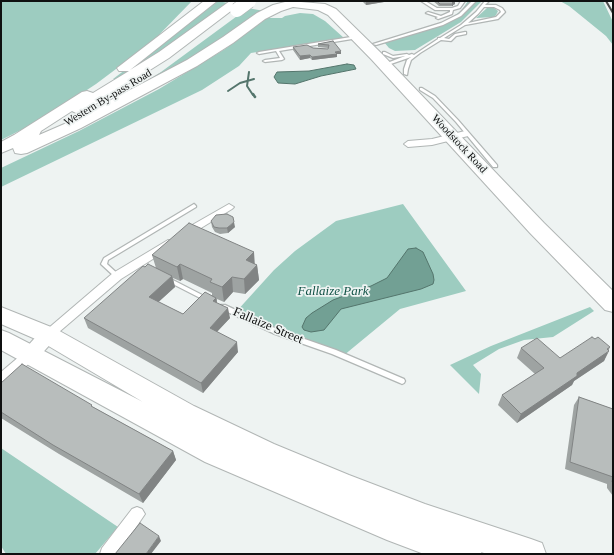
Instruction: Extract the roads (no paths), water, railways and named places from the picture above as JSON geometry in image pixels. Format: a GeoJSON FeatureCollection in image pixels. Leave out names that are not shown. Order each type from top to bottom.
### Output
{"type":"FeatureCollection","features":[{"type":"Feature","properties":{"kind":"highway"},"geometry":{"type":"LineString","coordinates":[[161,38],[199,1]]}},
{"type":"Feature","properties":{"kind":"highway"},"geometry":{"type":"LineString","coordinates":[[12,146],[93,91],[211,1]]}},
{"type":"Feature","properties":{"kind":"highway","name":"Western By-pass Road"},"geometry":{"type":"LineString","coordinates":[[1,159],[12,146],[116,96],[175,58],[206,30],[238,5],[249,1]]}},
{"type":"Feature","properties":{"kind":"highway"},"geometry":{"type":"LineString","coordinates":[[12,146],[75,125],[153,85],[228,40],[261,16],[277,8],[308,1]]}},
{"type":"Feature","properties":{"kind":"highway","name":"Woodstock Road"},"geometry":{"type":"LineString","coordinates":[[336,1],[428,111],[496,166],[613,286]]}},
{"type":"Feature","properties":{"kind":"highway"},"geometry":{"type":"LineString","coordinates":[[238,5],[293,4]]}},
{"type":"Feature","properties":{"kind":"highway","name":"Woodstock Road"},"geometry":{"type":"LineString","coordinates":[[293,4],[326,9],[332,12],[357,37],[406,74],[421,89],[499,188],[613,304]]}},
{"type":"Feature","properties":{"kind":"highway"},"geometry":{"type":"LineString","coordinates":[[1,315],[111,399],[214,453],[390,527],[467,554]]}},
{"type":"Feature","properties":{"kind":"highway"},"geometry":{"type":"LineString","coordinates":[[1,339],[39,344],[265,453],[345,487],[403,509],[532,554]]}},
{"type":"Feature","properties":{"kind":"street"},"geometry":{"type":"LineString","coordinates":[[1,380],[39,344],[117,276],[140,266],[229,207]]}},
{"type":"Feature","properties":{"kind":"street"},"geometry":{"type":"LineString","coordinates":[[108,554],[137,514]]}},
{"type":"Feature","properties":{"kind":"lane"},"geometry":{"type":"LineString","coordinates":[[423,1],[436,9],[452,9],[459,7],[461,2]]}},
{"type":"Feature","properties":{"kind":"lane"},"geometry":{"type":"LineString","coordinates":[[383,56],[460,15],[474,1]]}},
{"type":"Feature","properties":{"kind":"lane"},"geometry":{"type":"LineString","coordinates":[[406,74],[409,60],[439,39],[462,26],[478,13],[487,1]]}},
{"type":"Feature","properties":{"kind":"lane"},"geometry":{"type":"LineString","coordinates":[[462,26],[476,21],[497,18],[503,12],[495,6],[483,6]]}},
{"type":"Feature","properties":{"kind":"lane"},"geometry":{"type":"LineString","coordinates":[[428,13],[440,18],[451,13],[452,9]]}},
{"type":"Feature","properties":{"kind":"lane"},"geometry":{"type":"LineString","coordinates":[[439,39],[448,41],[458,34],[465,33]]}},
{"type":"Feature","properties":{"kind":"lane"},"geometry":{"type":"LineString","coordinates":[[259,53],[357,37]]}},
{"type":"Feature","properties":{"kind":"lane"},"geometry":{"type":"LineString","coordinates":[[310,45],[314,49]]}},
{"type":"Feature","properties":{"kind":"lane"},"geometry":{"type":"LineString","coordinates":[[265,61],[282,59],[277,50]]}},
{"type":"Feature","properties":{"kind":"lane"},"geometry":{"type":"LineString","coordinates":[[383,56],[393,57],[413,55],[419,52]]}},
{"type":"Feature","properties":{"kind":"lane"},"geometry":{"type":"LineString","coordinates":[[383,56],[413,55]]}},
{"type":"Feature","properties":{"kind":"lane"},"geometry":{"type":"LineString","coordinates":[[421,89],[434,98],[466,130],[496,166]]}},
{"type":"Feature","properties":{"kind":"lane"},"geometry":{"type":"LineString","coordinates":[[117,276],[104,264],[106,259],[194,206]]}},
{"type":"Feature","properties":{"kind":"lane","name":"Fallaize Street"},"geometry":{"type":"LineString","coordinates":[[158,275],[277,332],[334,352],[402,381]]}},
{"type":"Feature","properties":{"kind":"waterway"},"geometry":{"type":"LineString","coordinates":[[248,81],[249,72]]}},
{"type":"Feature","properties":{"kind":"waterway"},"geometry":{"type":"LineString","coordinates":[[248,81],[254,79]]}},
{"type":"Feature","properties":{"kind":"waterway"},"geometry":{"type":"LineString","coordinates":[[228,91],[240,83],[248,81]]}},
{"type":"Feature","properties":{"kind":"waterway"},"geometry":{"type":"LineString","coordinates":[[248,81],[247,86],[253,95]]}},
{"type":"Feature","properties":{"kind":"railway"},"geometry":{"type":"LineString","coordinates":[[606,1],[613,13]]}},
{"type":"Feature","properties":{"kind":"park label","name":"Fallaize Park"},"geometry":{"type":"Point","coordinates":[333,292]}}]}
